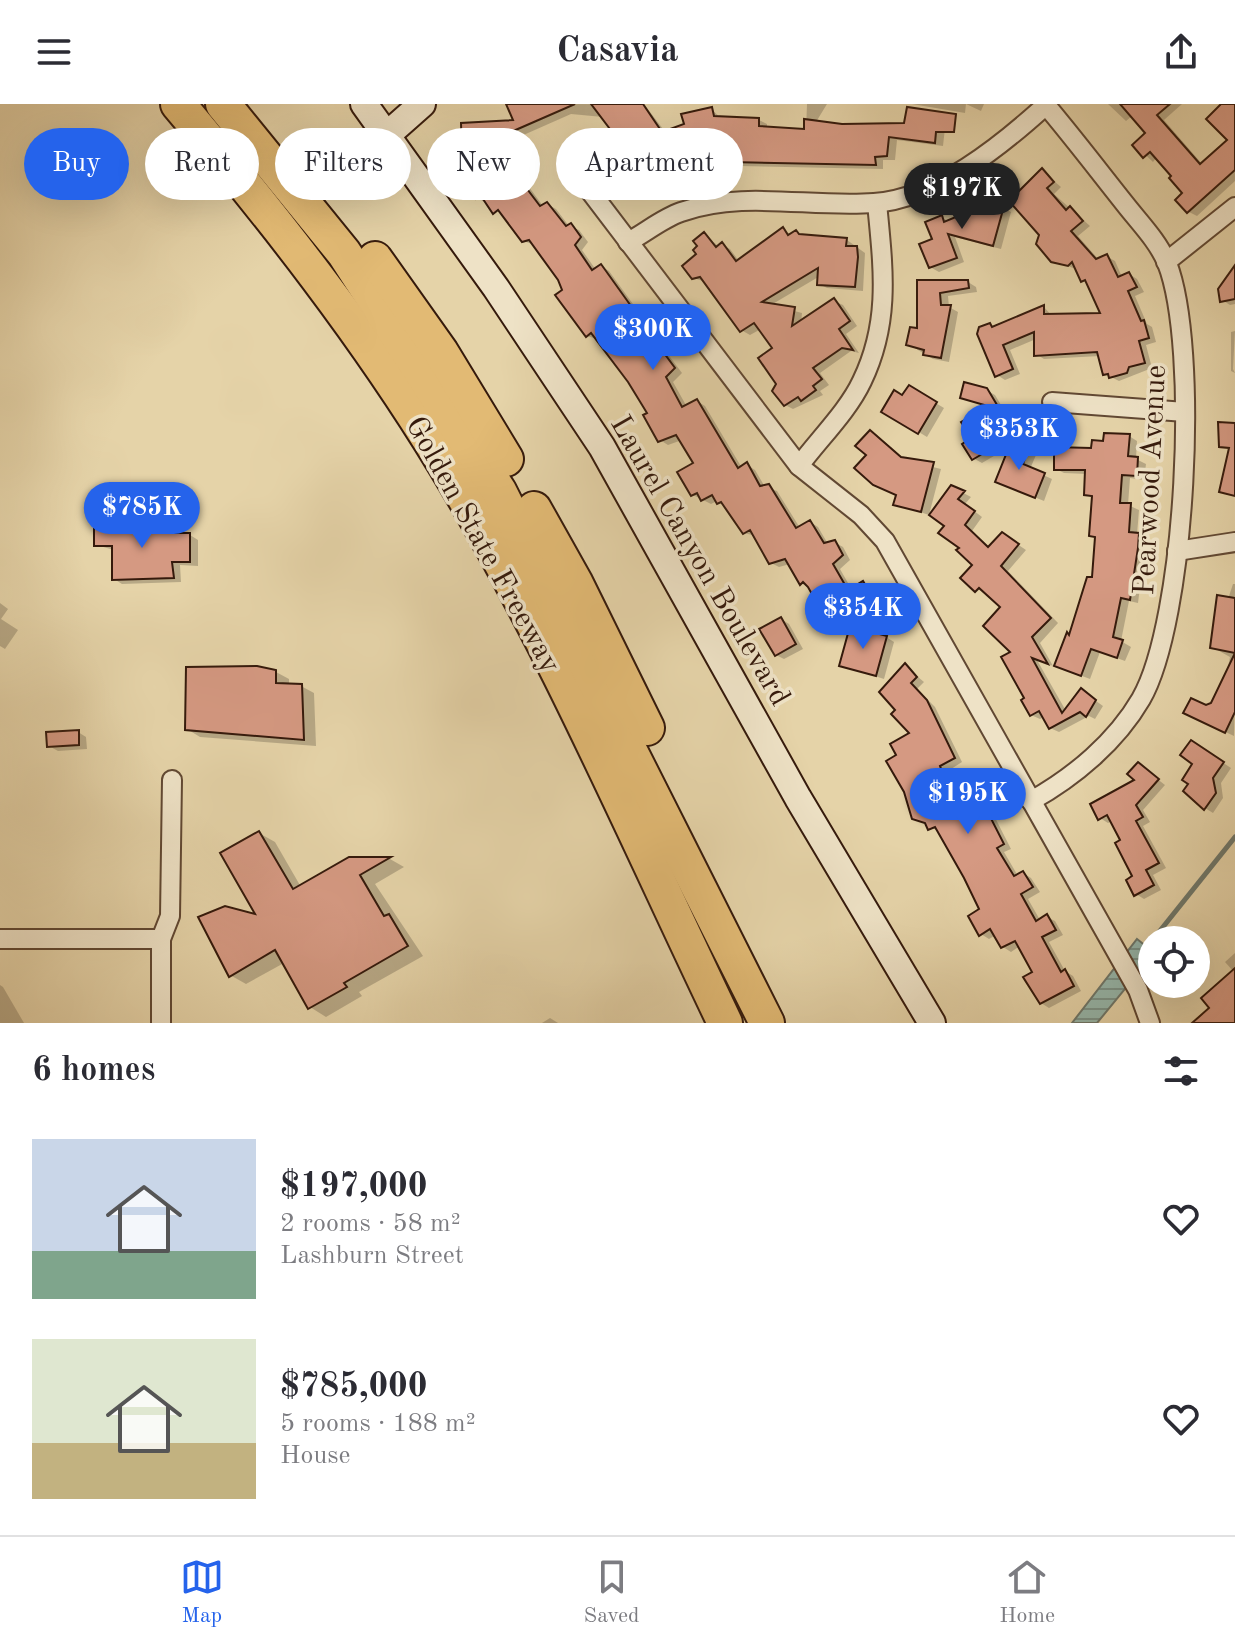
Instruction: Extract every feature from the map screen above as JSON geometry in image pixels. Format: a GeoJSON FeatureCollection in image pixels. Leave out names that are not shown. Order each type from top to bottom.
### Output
{"type":"FeatureCollection","features":[{"type":"Feature","properties":{"kind":"highway","name":"Golden State Freeway"},"geometry":{"type":"LineString","coordinates":[[178,104],[261,202],[347,317],[444,464],[519,595],[725,1023]]}},
{"type":"Feature","properties":{"kind":"highway"},"geometry":{"type":"LineString","coordinates":[[201,104],[342,277],[448,435],[504,533],[623,763],[745,1023]]}},
{"type":"Feature","properties":{"kind":"highway"},"geometry":{"type":"LineString","coordinates":[[223,104],[344,253],[499,491],[767,1023]]}},
{"type":"Feature","properties":{"kind":"highway","name":"Golden State Freeway"},"geometry":{"type":"LineString","coordinates":[[253,104],[380,265],[441,352],[490,431],[575,582],[792,1023]]}},
{"type":"Feature","properties":{"kind":"main road","name":"Laurel Canyon Boulevard"},"geometry":{"type":"LineString","coordinates":[[364,104],[382,128]]}},
{"type":"Feature","properties":{"kind":"main road"},"geometry":{"type":"LineString","coordinates":[[395,128],[422,104]]}},
{"type":"Feature","properties":{"kind":"main road","name":"Laurel Canyon Boulevard"},"geometry":{"type":"LineString","coordinates":[[411,169],[496,288],[602,447],[798,798],[932,1023]]}},
{"type":"Feature","properties":{"kind":"street"},"geometry":{"type":"LineString","coordinates":[[628,242],[679,212],[729,200],[877,203],[936,185],[1002,146],[1045,104]]}},
{"type":"Feature","properties":{"kind":"street","name":"Pearwood Avenue"},"geometry":{"type":"LineString","coordinates":[[1031,801],[1054,788],[1109,742],[1142,698],[1166,631],[1177,551],[1187,386],[1182,318],[1166,262],[1149,234],[1045,104]]}},
{"type":"Feature","properties":{"kind":"street"},"geometry":{"type":"LineString","coordinates":[[596,200],[799,466],[861,515],[885,541],[1138,990],[1150,1023]]}},
{"type":"Feature","properties":{"kind":"street"},"geometry":{"type":"LineString","coordinates":[[799,466],[861,384],[876,344],[886,289],[877,203]]}},
{"type":"Feature","properties":{"kind":"street"},"geometry":{"type":"LineString","coordinates":[[1166,262],[1235,207]]}},
{"type":"Feature","properties":{"kind":"street"},"geometry":{"type":"LineString","coordinates":[[1052,402],[1185,412]]}},
{"type":"Feature","properties":{"kind":"street"},"geometry":{"type":"LineString","coordinates":[[1177,551],[1235,542]]}},
{"type":"Feature","properties":{"kind":"street"},"geometry":{"type":"LineString","coordinates":[[161,1023],[161,939],[170,916],[172,780]]}},
{"type":"Feature","properties":{"kind":"street"},"geometry":{"type":"LineString","coordinates":[[0,939],[161,939]]}},
{"type":"Feature","properties":{"kind":"water"},"geometry":{"type":"Polygon","coordinates":[[[1137,939],[1138,973],[1097,1023],[1072,1023],[1137,939]]]}},
{"type":"Feature","properties":{"kind":"building"},"geometry":{"type":"Polygon","coordinates":[[[506,104],[575,104],[520,128],[461,128],[461,123],[513,120],[506,104]]]}},
{"type":"Feature","properties":{"kind":"building"},"geometry":{"type":"Polygon","coordinates":[[[591,104],[643,104],[659,128],[609,128],[591,104]]]}},
{"type":"Feature","properties":{"kind":"building"},"geometry":{"type":"Polygon","coordinates":[[[1120,104],[1170,104],[1157,115],[1200,164],[1227,140],[1206,119],[1221,104],[1235,104],[1235,170],[1187,213],[1175,200],[1182,193],[1169,178],[1171,176],[1150,152],[1143,158],[1132,145],[1145,133],[1120,104]]]}},
{"type":"Feature","properties":{"kind":"building"},"geometry":{"type":"Polygon","coordinates":[[[712,107],[714,116],[759,118],[759,126],[804,129],[804,119],[842,124],[904,123],[907,107],[956,114],[954,132],[936,132],[935,143],[889,137],[887,156],[875,157],[876,165],[743,162],[743,128],[673,128],[684,124],[681,114],[712,107]]]}},
{"type":"Feature","properties":{"kind":"building"},"geometry":{"type":"Polygon","coordinates":[[[1042,168],[1054,182],[1047,188],[1066,210],[1070,206],[1083,221],[1071,231],[1096,259],[1107,254],[1118,277],[1129,272],[1137,287],[1128,291],[1141,321],[1144,320],[1149,338],[1139,341],[1145,363],[1129,367],[1127,373],[1109,378],[1108,374],[1103,375],[1097,352],[1034,356],[1034,332],[1003,345],[1013,369],[995,377],[977,334],[979,327],[990,323],[992,327],[1044,305],[1044,314],[1100,313],[1085,280],[1081,282],[1072,262],[1068,266],[1051,262],[1036,244],[1039,235],[1009,201],[1042,168]]]}},
{"type":"Feature","properties":{"kind":"building"},"geometry":{"type":"Polygon","coordinates":[[[978,199],[1004,206],[993,246],[948,234],[957,258],[929,268],[919,244],[932,239],[925,222],[942,215],[944,222],[963,214],[966,204],[976,207],[978,199]]]}},
{"type":"Feature","properties":{"kind":"building"},"geometry":{"type":"Polygon","coordinates":[[[484,200],[535,200],[540,206],[547,202],[566,226],[571,223],[581,237],[575,245],[592,270],[601,264],[631,306],[618,316],[634,339],[647,330],[675,368],[666,377],[682,407],[697,399],[738,468],[747,462],[760,486],[769,484],[796,528],[810,520],[824,543],[835,540],[843,555],[833,564],[848,590],[863,581],[873,598],[870,604],[842,620],[839,614],[827,621],[808,587],[803,582],[800,585],[785,559],[769,564],[750,530],[743,534],[721,502],[717,504],[712,495],[701,501],[697,493],[691,496],[677,472],[693,463],[676,435],[658,442],[643,415],[647,413],[628,382],[591,333],[586,337],[555,295],[562,290],[558,280],[529,240],[522,242],[498,210],[493,214],[484,200]]]}},
{"type":"Feature","properties":{"kind":"building"},"geometry":{"type":"Polygon","coordinates":[[[783,227],[788,235],[796,230],[799,234],[847,238],[846,246],[857,246],[858,257],[855,287],[817,285],[818,268],[762,302],[795,307],[792,326],[834,298],[850,321],[839,329],[853,350],[842,348],[813,368],[822,379],[813,386],[816,390],[801,401],[798,397],[784,406],[772,391],[776,384],[758,358],[772,348],[754,323],[740,332],[700,277],[692,279],[682,266],[696,254],[693,250],[697,246],[693,241],[704,232],[716,247],[722,242],[736,261],[783,227]]]}},
{"type":"Feature","properties":{"kind":"building"},"geometry":{"type":"Polygon","coordinates":[[[1235,265],[1235,299],[1220,302],[1218,289],[1235,265]]]}},
{"type":"Feature","properties":{"kind":"building"},"geometry":{"type":"Polygon","coordinates":[[[917,280],[968,280],[969,288],[940,293],[941,305],[951,305],[941,358],[923,355],[924,350],[906,345],[910,327],[917,328],[917,280]]]}},
{"type":"Feature","properties":{"kind":"building"},"geometry":{"type":"Polygon","coordinates":[[[964,382],[987,388],[1003,415],[995,420],[1006,440],[972,460],[962,444],[971,438],[961,422],[988,406],[960,398],[964,382]]]}},
{"type":"Feature","properties":{"kind":"building"},"geometry":{"type":"Polygon","coordinates":[[[909,385],[937,402],[918,434],[881,412],[894,390],[902,395],[909,385]]]}},
{"type":"Feature","properties":{"kind":"building"},"geometry":{"type":"Polygon","coordinates":[[[1218,422],[1235,423],[1235,496],[1219,492],[1229,448],[1219,447],[1218,422]]]}},
{"type":"Feature","properties":{"kind":"building"},"geometry":{"type":"Polygon","coordinates":[[[870,430],[901,457],[934,462],[921,512],[893,505],[896,495],[873,485],[854,468],[866,455],[855,446],[870,430]]]}},
{"type":"Feature","properties":{"kind":"building"},"geometry":{"type":"Polygon","coordinates":[[[1104,433],[1130,434],[1128,456],[1138,457],[1137,476],[1122,475],[1120,503],[1131,503],[1129,532],[1139,533],[1138,548],[1130,600],[1121,598],[1113,637],[1123,640],[1117,658],[1091,649],[1081,676],[1054,666],[1067,632],[1069,635],[1087,577],[1092,577],[1095,537],[1089,536],[1092,496],[1084,495],[1085,470],[1054,470],[1054,447],[1091,448],[1092,440],[1103,441],[1104,433]]]}},
{"type":"Feature","properties":{"kind":"building"},"geometry":{"type":"Polygon","coordinates":[[[1011,442],[1028,449],[1023,464],[1045,473],[1035,498],[995,482],[1011,442]]]}},
{"type":"Feature","properties":{"kind":"building"},"geometry":{"type":"Polygon","coordinates":[[[951,485],[965,491],[958,499],[975,511],[965,525],[988,547],[1002,532],[1019,544],[1001,566],[1051,618],[1032,637],[1048,664],[1032,658],[1062,713],[1081,688],[1096,700],[1086,717],[1080,712],[1049,729],[1039,711],[1030,716],[1021,700],[1024,698],[1001,657],[1010,652],[983,626],[1000,607],[979,588],[975,592],[960,578],[972,565],[956,550],[959,548],[938,533],[944,526],[929,515],[951,485]]]}},
{"type":"Feature","properties":{"kind":"building"},"geometry":{"type":"Polygon","coordinates":[[[103,521],[140,521],[141,533],[190,533],[190,562],[172,562],[174,578],[112,580],[112,546],[94,546],[94,526],[103,526],[103,521]]]}},
{"type":"Feature","properties":{"kind":"building"},"geometry":{"type":"Polygon","coordinates":[[[1217,595],[1235,598],[1235,653],[1210,648],[1217,595]]]}},
{"type":"Feature","properties":{"kind":"building"},"geometry":{"type":"Polygon","coordinates":[[[781,617],[796,644],[775,656],[759,629],[781,617]]]}},
{"type":"Feature","properties":{"kind":"building"},"geometry":{"type":"Polygon","coordinates":[[[850,626],[887,636],[876,676],[839,666],[850,626]]]}},
{"type":"Feature","properties":{"kind":"building"},"geometry":{"type":"Polygon","coordinates":[[[1235,653],[1235,712],[1225,733],[1183,713],[1191,698],[1206,705],[1211,703],[1235,653]]]}},
{"type":"Feature","properties":{"kind":"building"},"geometry":{"type":"Polygon","coordinates":[[[905,663],[917,677],[911,683],[927,700],[955,758],[940,766],[950,792],[973,783],[1004,844],[997,848],[1014,876],[1023,871],[1033,887],[1021,894],[1036,921],[1047,914],[1056,930],[1042,937],[1061,972],[1065,969],[1074,986],[1040,1004],[1023,977],[1032,972],[1015,941],[1001,948],[990,929],[979,936],[968,916],[979,909],[964,878],[935,827],[928,830],[925,823],[912,819],[904,792],[886,761],[896,755],[890,744],[909,733],[891,714],[895,710],[879,692],[905,663]]]}},
{"type":"Feature","properties":{"kind":"building"},"geometry":{"type":"Polygon","coordinates":[[[257,666],[276,670],[276,683],[302,684],[304,740],[185,730],[186,667],[257,666]]]}},
{"type":"Feature","properties":{"kind":"building"},"geometry":{"type":"Polygon","coordinates":[[[79,730],[79,745],[47,747],[46,732],[79,730]]]}},
{"type":"Feature","properties":{"kind":"building"},"geometry":{"type":"Polygon","coordinates":[[[1191,740],[1224,762],[1213,778],[1216,793],[1204,810],[1183,791],[1188,784],[1182,780],[1192,764],[1180,755],[1191,740]]]}},
{"type":"Feature","properties":{"kind":"building"},"geometry":{"type":"Polygon","coordinates":[[[1138,762],[1159,779],[1136,805],[1143,817],[1136,821],[1159,863],[1146,870],[1154,885],[1134,896],[1126,880],[1132,876],[1115,843],[1120,840],[1107,815],[1098,820],[1090,804],[1134,780],[1127,774],[1138,762]]]}},
{"type":"Feature","properties":{"kind":"building"},"geometry":{"type":"Polygon","coordinates":[[[259,831],[293,889],[349,857],[391,857],[360,875],[384,916],[389,914],[408,946],[344,983],[347,987],[308,1009],[275,950],[229,977],[198,917],[225,906],[255,914],[220,853],[259,831]]]}},
{"type":"Feature","properties":{"kind":"building"},"geometry":{"type":"Polygon","coordinates":[[[1235,968],[1235,1023],[1192,1023],[1209,1008],[1201,998],[1210,998],[1210,990],[1235,968]]]}},
{"type":"Feature","properties":{"kind":"waterway"},"geometry":{"type":"LineString","coordinates":[[1164,926],[1235,837]]}}]}
